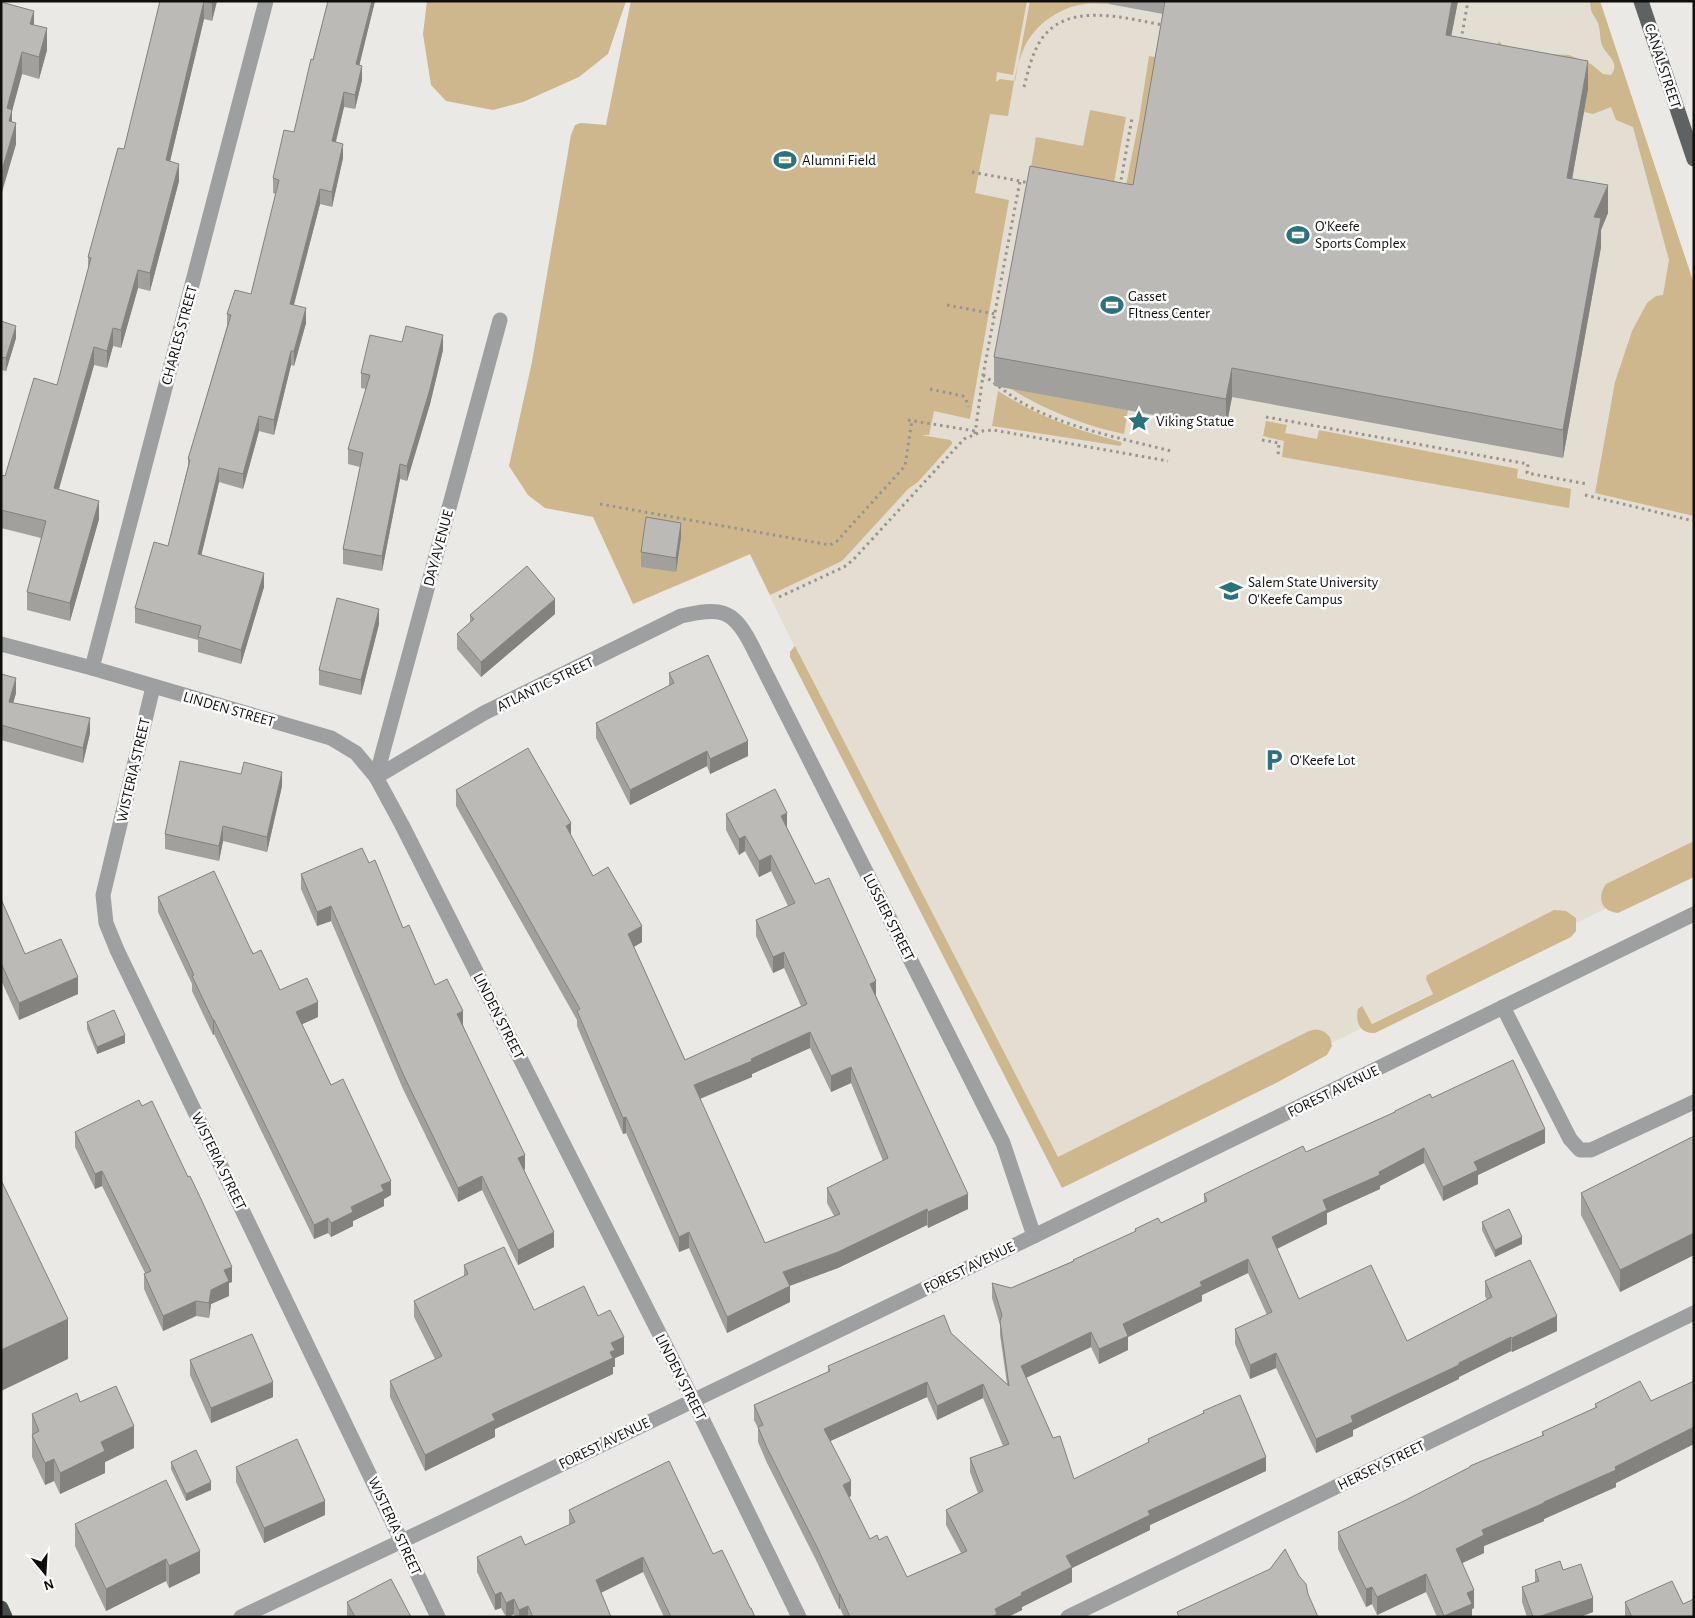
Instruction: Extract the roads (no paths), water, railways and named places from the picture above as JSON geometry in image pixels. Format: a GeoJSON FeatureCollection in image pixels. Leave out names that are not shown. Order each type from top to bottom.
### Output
{"type":"FeatureCollection","features":[{"type":"Feature","properties":{"kind":"highway"},"geometry":{"type":"LineString","coordinates":[[1,1608],[5,1617]]}},
{"type":"Feature","properties":{"kind":"main road","name":"CANAL STREET"},"geometry":{"type":"LineString","coordinates":[[1641,1],[1694,159]]}},
{"type":"Feature","properties":{"kind":"street","name":"CHARLES STREET"},"geometry":{"type":"LineString","coordinates":[[92,668],[266,1]]}},
{"type":"Feature","properties":{"kind":"street","name":"DAY AVENUE"},"geometry":{"type":"LineString","coordinates":[[376,777],[500,320]]}},
{"type":"Feature","properties":{"kind":"street","name":"ATLANTIC STREET"},"geometry":{"type":"LineString","coordinates":[[376,777],[484,713],[682,616],[703,612],[721,612]]}},
{"type":"Feature","properties":{"kind":"street","name":"LUSSIER STREET"},"geometry":{"type":"LineString","coordinates":[[721,612],[737,620],[749,639],[1003,1143],[1034,1236]]}},
{"type":"Feature","properties":{"kind":"street","name":"LINDEN STREET"},"geometry":{"type":"LineString","coordinates":[[1,644],[92,668],[331,738],[356,753],[376,777],[693,1400],[799,1617]]}},
{"type":"Feature","properties":{"kind":"street","name":"WISTERIA STREET"},"geometry":{"type":"LineString","coordinates":[[153,687],[104,895],[106,923],[117,950],[438,1617]]}},
{"type":"Feature","properties":{"kind":"street","name":"FOREST AVENUE"},"geometry":{"type":"LineString","coordinates":[[241,1617],[1357,1080],[1694,914]]}},
{"type":"Feature","properties":{"kind":"street"},"geometry":{"type":"LineString","coordinates":[[1503,1007],[1570,1139],[1580,1150],[1592,1150],[1694,1102]]}},
{"type":"Feature","properties":{"kind":"street","name":"HERSEY STREET"},"geometry":{"type":"LineString","coordinates":[[1068,1617],[1694,1313]]}},
{"type":"Feature","properties":{"kind":"place","name":"Alumni Field"},"geometry":{"type":"Point","coordinates":[785,160]}},
{"type":"Feature","properties":{"kind":"place","name":"O'Keefe Sports Complex"},"geometry":{"type":"Point","coordinates":[1298,235]}},
{"type":"Feature","properties":{"kind":"place","name":"Gasset FItness Center"},"geometry":{"type":"Point","coordinates":[1112,305]}},
{"type":"Feature","properties":{"kind":"place","name":"Viking Statue"},"geometry":{"type":"Point","coordinates":[1139,421]}},
{"type":"Feature","properties":{"kind":"place","name":"Salem State University O'Keefe Campus"},"geometry":{"type":"Point","coordinates":[1231,591]}},
{"type":"Feature","properties":{"kind":"place","name":"O'Keefe Lot"},"geometry":{"type":"Point","coordinates":[1274,760]}}]}
